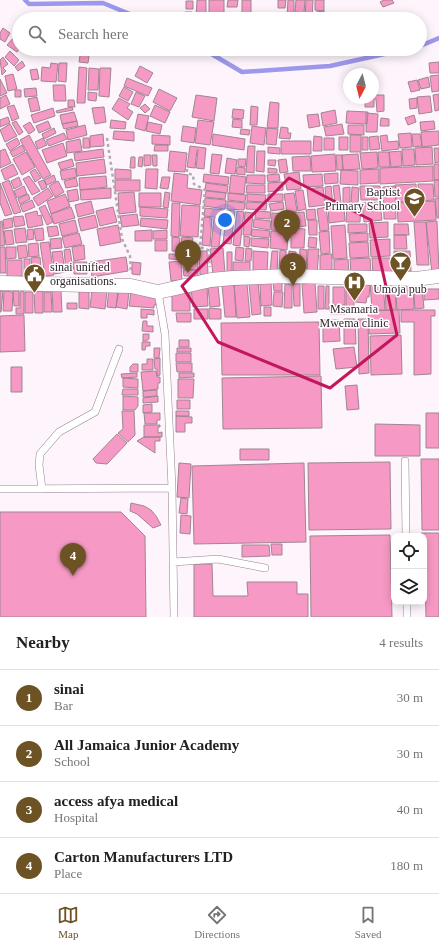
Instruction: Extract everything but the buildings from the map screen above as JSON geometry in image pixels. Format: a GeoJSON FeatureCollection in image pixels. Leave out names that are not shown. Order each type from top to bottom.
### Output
{"type":"FeatureCollection","features":[{"type":"Feature","properties":{"kind":"street"},"geometry":{"type":"LineString","coordinates":[[0,283],[131,286],[158,292],[211,280],[288,276],[416,279],[439,276]]}},
{"type":"Feature","properties":{"kind":"lane"},"geometry":{"type":"LineString","coordinates":[[158,292],[165,334],[172,488],[174,617]]}},
{"type":"Feature","properties":{"kind":"lane"},"geometry":{"type":"LineString","coordinates":[[42,489],[39,465],[40,454],[59,432],[95,412],[119,349]]}},
{"type":"Feature","properties":{"kind":"lane"},"geometry":{"type":"LineString","coordinates":[[405,461],[406,533]]}},
{"type":"Feature","properties":{"kind":"lane"},"geometry":{"type":"LineString","coordinates":[[0,490],[172,488]]}},
{"type":"Feature","properties":{"kind":"lane"},"geometry":{"type":"LineString","coordinates":[[173,562],[218,559],[265,568]]}},
{"type":"Feature","properties":{"kind":"lane"},"geometry":{"type":"LineString","coordinates":[[407,605],[407,617]]}},
{"type":"Feature","properties":{"kind":"path"},"geometry":{"type":"LineString","coordinates":[[107,138],[122,239],[130,256],[131,286]]}},
{"type":"Feature","properties":{"kind":"path"},"geometry":{"type":"LineString","coordinates":[[187,169],[187,174],[193,175],[194,184],[205,190],[200,247],[208,250],[211,280]]}},
{"type":"Feature","properties":{"kind":"highlighted area"},"geometry":{"type":"Polygon","coordinates":[[[289,178],[371,220],[397,335],[330,388],[218,342],[182,286],[289,178]]]}},
{"type":"Feature","properties":{"kind":"waterway"},"geometry":{"type":"LineString","coordinates":[[25,0],[29,4],[103,3],[125,12]]}},
{"type":"Feature","properties":{"kind":"waterway"},"geometry":{"type":"LineString","coordinates":[[427,43],[439,38]]}},
{"type":"Feature","properties":{"kind":"waterway"},"geometry":{"type":"LineString","coordinates":[[215,56],[242,72],[330,66],[375,56]]}},
{"type":"Feature","properties":{"kind":"place","name":"Baptist Primary School"},"geometry":{"type":"Point","coordinates":[415,218]}},
{"type":"Feature","properties":{"kind":"place","name":"All Jamaica Junior Academy"},"geometry":{"type":"Point","coordinates":[287,243]}},
{"type":"Feature","properties":{"kind":"place","name":"sinai"},"geometry":{"type":"Point","coordinates":[188,273]}},
{"type":"Feature","properties":{"kind":"place","name":"Umoja pub"},"geometry":{"type":"Point","coordinates":[400,282]}},
{"type":"Feature","properties":{"kind":"place","name":"access afya medical"},"geometry":{"type":"Point","coordinates":[293,286]}},
{"type":"Feature","properties":{"kind":"place","name":"sinai unified organisations."},"geometry":{"type":"Point","coordinates":[34,294]}},
{"type":"Feature","properties":{"kind":"place","name":"Msamaria Mwema clinic"},"geometry":{"type":"Point","coordinates":[354,302]}},
{"type":"Feature","properties":{"kind":"place","name":"Carton Manufacturers LTD"},"geometry":{"type":"Point","coordinates":[73,576]}}]}
